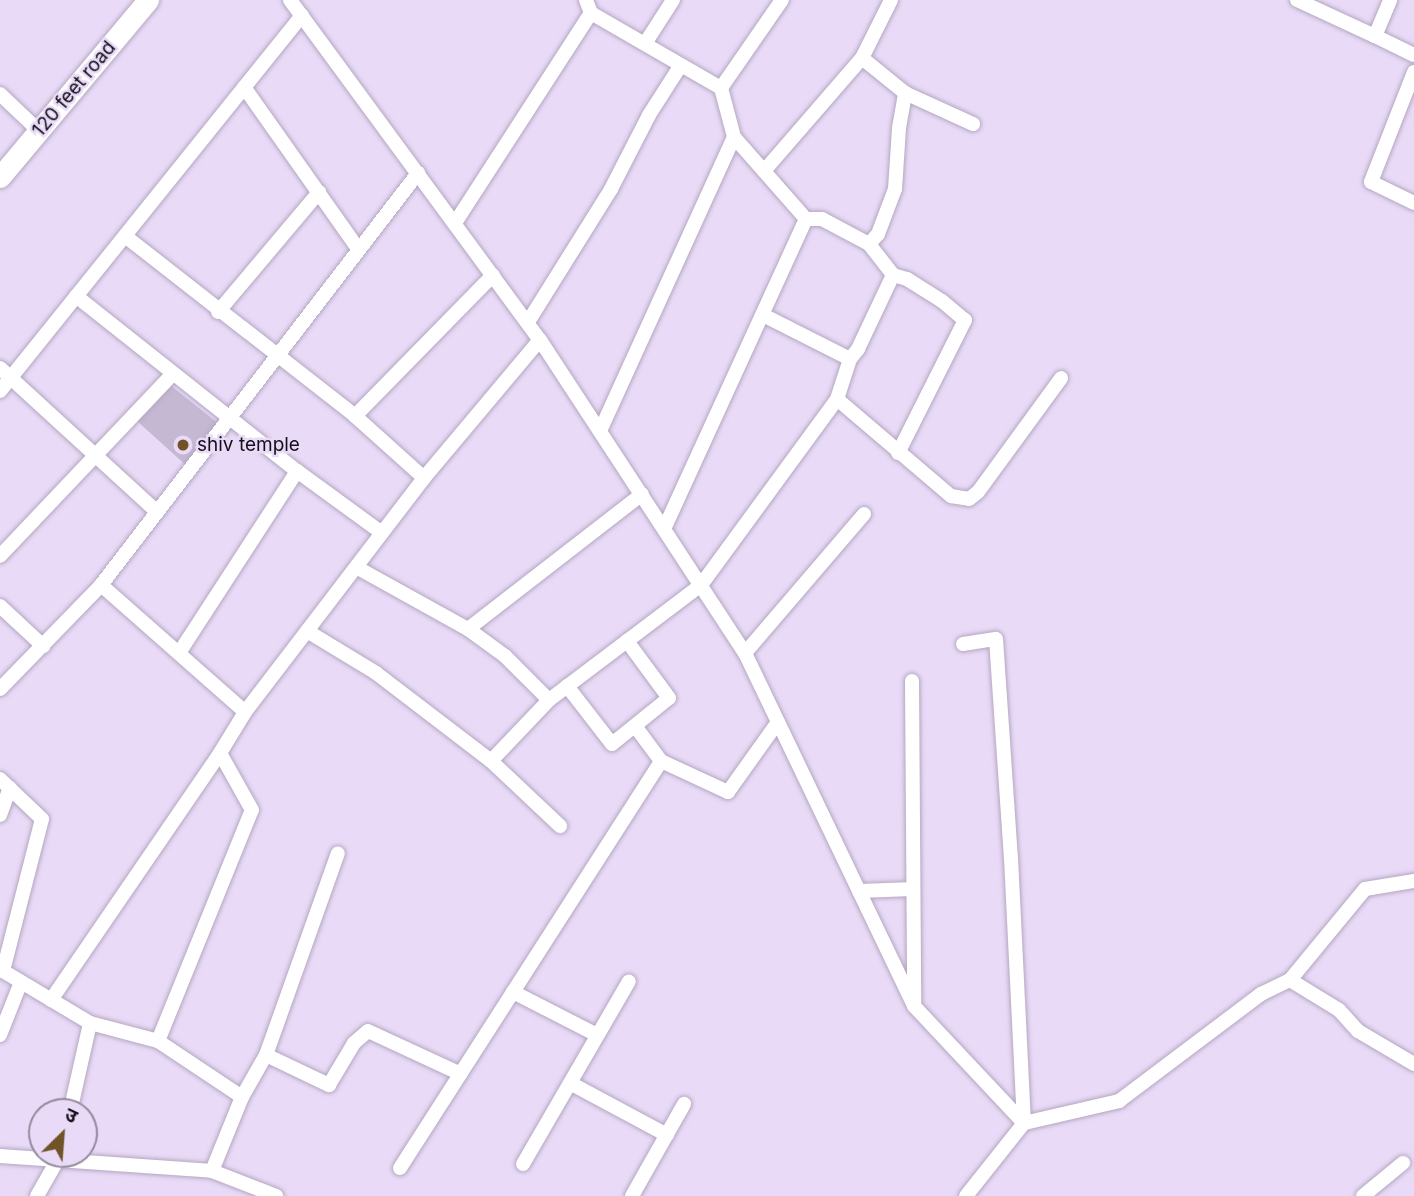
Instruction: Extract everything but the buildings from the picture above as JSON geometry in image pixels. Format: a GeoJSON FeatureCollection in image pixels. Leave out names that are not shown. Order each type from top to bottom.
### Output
{"type":"FeatureCollection","features":[{"type":"Feature","properties":{"kind":"street","name":"120 feet road"},"geometry":{"type":"LineString","coordinates":[[0,177],[148,0]]}},
{"type":"Feature","properties":{"kind":"street"},"geometry":{"type":"LineString","coordinates":[[290,0],[528,322],[745,653],[914,1006],[1024,1123]]}},
{"type":"Feature","properties":{"kind":"street"},"geometry":{"type":"LineString","coordinates":[[646,42],[673,0]]}},
{"type":"Feature","properties":{"kind":"street"},"geometry":{"type":"LineString","coordinates":[[721,88],[782,0]]}},
{"type":"Feature","properties":{"kind":"street"},"geometry":{"type":"LineString","coordinates":[[764,172],[862,58],[891,0]]}},
{"type":"Feature","properties":{"kind":"street"},"geometry":{"type":"LineString","coordinates":[[1297,0],[1414,55]]}},
{"type":"Feature","properties":{"kind":"street"},"geometry":{"type":"LineString","coordinates":[[1375,36],[1390,0]]}},
{"type":"Feature","properties":{"kind":"street"},"geometry":{"type":"LineString","coordinates":[[455,223],[588,6],[721,88],[734,137],[806,219],[822,219],[869,244],[893,275],[907,279],[942,301],[965,320],[898,453]]}},
{"type":"Feature","properties":{"kind":"street"},"geometry":{"type":"LineString","coordinates":[[0,391],[5,372],[76,296],[302,15]]}},
{"type":"Feature","properties":{"kind":"street"},"geometry":{"type":"LineString","coordinates":[[862,58],[905,93],[973,124]]}},
{"type":"Feature","properties":{"kind":"street"},"geometry":{"type":"LineString","coordinates":[[528,322],[611,189],[649,115],[681,65]]}},
{"type":"Feature","properties":{"kind":"street"},"geometry":{"type":"LineString","coordinates":[[1414,72],[1371,182],[1414,203]]}},
{"type":"Feature","properties":{"kind":"street"},"geometry":{"type":"LineString","coordinates":[[244,87],[359,250]]}},
{"type":"Feature","properties":{"kind":"street"},"geometry":{"type":"LineString","coordinates":[[0,93],[39,131]]}},
{"type":"Feature","properties":{"kind":"street"},"geometry":{"type":"LineString","coordinates":[[869,244],[878,234],[895,189],[899,128],[905,93]]}},
{"type":"Feature","properties":{"kind":"street"},"geometry":{"type":"LineString","coordinates":[[600,431],[734,137]]}},
{"type":"Feature","properties":{"kind":"street"},"geometry":{"type":"LineString","coordinates":[[0,689],[102,584],[418,173]]}},
{"type":"Feature","properties":{"kind":"street"},"geometry":{"type":"LineString","coordinates":[[218,312],[319,192]]}},
{"type":"Feature","properties":{"kind":"street"},"geometry":{"type":"LineString","coordinates":[[664,529],[806,219]]}},
{"type":"Feature","properties":{"kind":"street"},"geometry":{"type":"LineString","coordinates":[[125,236],[218,312],[355,416],[424,478]]}},
{"type":"Feature","properties":{"kind":"street"},"geometry":{"type":"LineString","coordinates":[[355,416],[493,275]]}},
{"type":"Feature","properties":{"kind":"street"},"geometry":{"type":"LineString","coordinates":[[491,761],[549,700],[701,585],[837,399],[850,359],[858,349],[893,275]]}},
{"type":"Feature","properties":{"kind":"street"},"geometry":{"type":"LineString","coordinates":[[76,296],[297,471],[382,533]]}},
{"type":"Feature","properties":{"kind":"street"},"geometry":{"type":"LineString","coordinates":[[763,314],[850,359]]}},
{"type":"Feature","properties":{"kind":"street"},"geometry":{"type":"LineString","coordinates":[[51,1000],[220,753],[245,712],[424,478],[540,340]]}},
{"type":"Feature","properties":{"kind":"street"},"geometry":{"type":"LineString","coordinates":[[5,372],[157,512]]}},
{"type":"Feature","properties":{"kind":"street"},"geometry":{"type":"LineString","coordinates":[[0,556],[173,374]]}},
{"type":"Feature","properties":{"kind":"street"},"geometry":{"type":"LineString","coordinates":[[837,399],[951,496],[969,499],[978,492],[1061,378]]}},
{"type":"Feature","properties":{"kind":"street"},"geometry":{"type":"LineString","coordinates":[[179,653],[297,471]]}},
{"type":"Feature","properties":{"kind":"street"},"geometry":{"type":"LineString","coordinates":[[468,629],[642,494]]}},
{"type":"Feature","properties":{"kind":"street"},"geometry":{"type":"LineString","coordinates":[[745,653],[864,514]]}},
{"type":"Feature","properties":{"kind":"street"},"geometry":{"type":"LineString","coordinates":[[356,567],[468,629],[505,656],[549,700]]}},
{"type":"Feature","properties":{"kind":"street"},"geometry":{"type":"LineString","coordinates":[[102,584],[245,712]]}},
{"type":"Feature","properties":{"kind":"street"},"geometry":{"type":"LineString","coordinates":[[0,606],[43,646]]}},
{"type":"Feature","properties":{"kind":"street"},"geometry":{"type":"LineString","coordinates":[[307,631],[376,673],[491,761],[560,826]]}},
{"type":"Feature","properties":{"kind":"street"},"geometry":{"type":"LineString","coordinates":[[963,644],[996,639],[1012,858],[1024,1123]]}},
{"type":"Feature","properties":{"kind":"street"},"geometry":{"type":"LineString","coordinates":[[567,686],[612,744],[669,698],[627,641]]}},
{"type":"Feature","properties":{"kind":"street"},"geometry":{"type":"LineString","coordinates":[[912,681],[914,1006]]}},
{"type":"Feature","properties":{"kind":"street"},"geometry":{"type":"LineString","coordinates":[[635,726],[661,761],[728,792],[778,722]]}},
{"type":"Feature","properties":{"kind":"street"},"geometry":{"type":"LineString","coordinates":[[158,1041],[252,810],[220,753]]}},
{"type":"Feature","properties":{"kind":"street"},"geometry":{"type":"LineString","coordinates":[[400,1168],[661,761]]}},
{"type":"Feature","properties":{"kind":"street"},"geometry":{"type":"LineString","coordinates":[[5,783],[42,819],[3,971],[90,1023],[158,1041],[242,1097]]}},
{"type":"Feature","properties":{"kind":"street"},"geometry":{"type":"LineString","coordinates":[[0,815],[5,783]]}},
{"type":"Feature","properties":{"kind":"street"},"geometry":{"type":"LineString","coordinates":[[212,1171],[242,1097],[266,1055],[338,853]]}},
{"type":"Feature","properties":{"kind":"street"},"geometry":{"type":"LineString","coordinates":[[966,1196],[1024,1123],[1119,1101],[1261,994],[1290,980],[1365,889],[1414,881]]}},
{"type":"Feature","properties":{"kind":"street"},"geometry":{"type":"LineString","coordinates":[[859,891],[913,889]]}},
{"type":"Feature","properties":{"kind":"street"},"geometry":{"type":"LineString","coordinates":[[1290,980],[1339,1010],[1358,1031],[1414,1064]]}},
{"type":"Feature","properties":{"kind":"street"},"geometry":{"type":"LineString","coordinates":[[523,1164],[629,981]]}},
{"type":"Feature","properties":{"kind":"street"},"geometry":{"type":"LineString","coordinates":[[0,1035],[20,982]]}},
{"type":"Feature","properties":{"kind":"street"},"geometry":{"type":"LineString","coordinates":[[513,992],[597,1035]]}},
{"type":"Feature","properties":{"kind":"street"},"geometry":{"type":"LineString","coordinates":[[73,1098],[90,1023]]}},
{"type":"Feature","properties":{"kind":"street"},"geometry":{"type":"LineString","coordinates":[[266,1055],[329,1084],[354,1043],[368,1031],[461,1074]]}},
{"type":"Feature","properties":{"kind":"street"},"geometry":{"type":"LineString","coordinates":[[570,1083],[667,1135]]}},
{"type":"Feature","properties":{"kind":"street"},"geometry":{"type":"LineString","coordinates":[[632,1196],[684,1104]]}},
{"type":"Feature","properties":{"kind":"street"},"geometry":{"type":"LineString","coordinates":[[0,1156],[28,1156]]}},
{"type":"Feature","properties":{"kind":"street"},"geometry":{"type":"LineString","coordinates":[[98,1160],[212,1171],[276,1196]]}},
{"type":"Feature","properties":{"kind":"street"},"geometry":{"type":"LineString","coordinates":[[1363,1196],[1403,1163]]}},
{"type":"Feature","properties":{"kind":"street"},"geometry":{"type":"LineString","coordinates":[[37,1196],[54,1168]]}},
{"type":"Feature","properties":{"kind":"place","name":"shiv temple"},"geometry":{"type":"Point","coordinates":[183,445]}}]}
